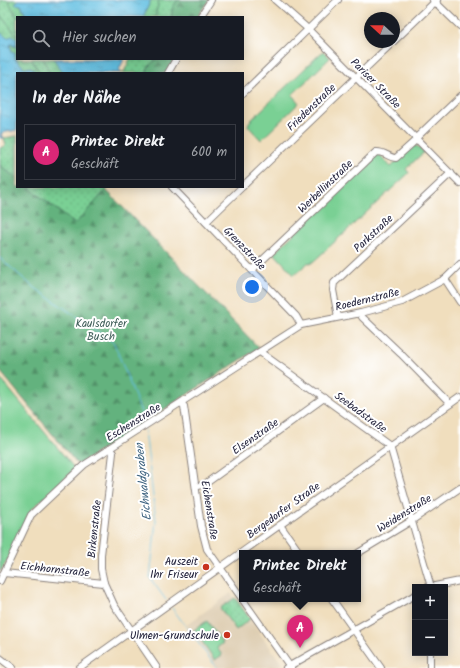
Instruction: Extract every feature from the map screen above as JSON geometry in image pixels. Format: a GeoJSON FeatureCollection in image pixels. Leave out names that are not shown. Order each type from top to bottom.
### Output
{"type":"FeatureCollection","features":[{"type":"Feature","properties":{"kind":"street"},"geometry":{"type":"LineString","coordinates":[[201,16],[211,0]]}},
{"type":"Feature","properties":{"kind":"street","name":"Pariser Straße"},"geometry":{"type":"LineString","coordinates":[[275,0],[308,29],[460,183]]}},
{"type":"Feature","properties":{"kind":"street"},"geometry":{"type":"LineString","coordinates":[[244,91],[338,0]]}},
{"type":"Feature","properties":{"kind":"street"},"geometry":{"type":"LineString","coordinates":[[435,1],[460,26]]}},
{"type":"Feature","properties":{"kind":"street","name":"Friedenstraße"},"geometry":{"type":"LineString","coordinates":[[400,34],[435,1]]}},
{"type":"Feature","properties":{"kind":"street","name":"Friedenstraße"},"geometry":{"type":"LineString","coordinates":[[244,186],[386,48]]}},
{"type":"Feature","properties":{"kind":"street"},"geometry":{"type":"LineString","coordinates":[[169,72],[175,60]]}},
{"type":"Feature","properties":{"kind":"street","name":"Werbellinstraße"},"geometry":{"type":"LineString","coordinates":[[252,270],[376,152],[382,152],[392,158],[396,158],[460,96]]}},
{"type":"Feature","properties":{"kind":"street","name":"Parkstraße"},"geometry":{"type":"LineString","coordinates":[[338,317],[333,290],[334,283],[451,173]]}},
{"type":"Feature","properties":{"kind":"street","name":"Grenzstraße"},"geometry":{"type":"LineString","coordinates":[[173,188],[296,316],[301,325]]}},
{"type":"Feature","properties":{"kind":"street","name":"Friedenstraße"},"geometry":{"type":"LineString","coordinates":[[206,222],[242,188]]}},
{"type":"Feature","properties":{"kind":"street","name":"Roedernstraße"},"geometry":{"type":"LineString","coordinates":[[316,321],[361,313],[402,302],[445,279],[460,264]]}},
{"type":"Feature","properties":{"kind":"street"},"geometry":{"type":"LineString","coordinates":[[445,279],[460,302]]}},
{"type":"Feature","properties":{"kind":"street"},"geometry":{"type":"LineString","coordinates":[[361,313],[362,317],[450,404]]}},
{"type":"Feature","properties":{"kind":"street","name":"Eschenstraße"},"geometry":{"type":"LineString","coordinates":[[0,581],[31,515],[80,468],[301,325],[316,321]]}},
{"type":"Feature","properties":{"kind":"street","name":"Seebadstraße"},"geometry":{"type":"LineString","coordinates":[[260,352],[390,446],[429,584]]}},
{"type":"Feature","properties":{"kind":"street","name":"Bergedorfer Straße"},"geometry":{"type":"LineString","coordinates":[[245,550],[460,397]]}},
{"type":"Feature","properties":{"kind":"street","name":"Elsenstraße"},"geometry":{"type":"LineString","coordinates":[[196,487],[205,484],[324,398]]}},
{"type":"Feature","properties":{"kind":"street","name":"Eichenstraße"},"geometry":{"type":"LineString","coordinates":[[181,403],[184,406],[205,544],[239,595]]}},
{"type":"Feature","properties":{"kind":"street","name":"Birkenstraße"},"geometry":{"type":"LineString","coordinates":[[110,448],[113,453],[101,555],[104,583],[114,605],[157,668]]}},
{"type":"Feature","properties":{"kind":"street","name":"Weidenstraße"},"geometry":{"type":"LineString","coordinates":[[361,551],[411,521],[460,488]]}},
{"type":"Feature","properties":{"kind":"street"},"geometry":{"type":"LineString","coordinates":[[280,525],[298,550]]}},
{"type":"Feature","properties":{"kind":"street","name":"Bergedorfer Straße"},"geometry":{"type":"LineString","coordinates":[[79,668],[239,554]]}},
{"type":"Feature","properties":{"kind":"street","name":"Eichhornstraße"},"geometry":{"type":"LineString","coordinates":[[4,573],[104,583]]}},
{"type":"Feature","properties":{"kind":"street"},"geometry":{"type":"LineString","coordinates":[[445,584],[460,581]]}},
{"type":"Feature","properties":{"kind":"street"},"geometry":{"type":"LineString","coordinates":[[289,667],[353,629],[412,597]]}},
{"type":"Feature","properties":{"kind":"street","name":"Eichenstraße"},"geometry":{"type":"LineString","coordinates":[[244,602],[289,667]]}},
{"type":"Feature","properties":{"kind":"street"},"geometry":{"type":"LineString","coordinates":[[334,602],[381,668]]}},
{"type":"Feature","properties":{"kind":"street"},"geometry":{"type":"LineString","coordinates":[[430,656],[430,668]]}},
{"type":"Feature","properties":{"kind":"street"},"geometry":{"type":"LineString","coordinates":[[0,658],[13,668]]}},
{"type":"Feature","properties":{"kind":"shaded area","name":"Ulmen-Grundschule"},"geometry":{"type":"Polygon","coordinates":[[[231,593],[282,664],[276,668],[218,668],[186,625],[231,593]]]}},
{"type":"Feature","properties":{"kind":"green space"},"geometry":{"type":"Polygon","coordinates":[[[0,0],[8,0],[16,16],[16,35],[0,15],[0,0]]]}},
{"type":"Feature","properties":{"kind":"green space"},"geometry":{"type":"Polygon","coordinates":[[[8,0],[18,0],[26,16],[16,16],[8,0]]]}},
{"type":"Feature","properties":{"kind":"green space"},"geometry":{"type":"Polygon","coordinates":[[[151,0],[159,0],[155,16],[143,16],[151,0]]]}},
{"type":"Feature","properties":{"kind":"green space"},"geometry":{"type":"Polygon","coordinates":[[[159,0],[178,0],[173,6],[171,16],[155,16],[159,0]]]}},
{"type":"Feature","properties":{"kind":"green space"},"geometry":{"type":"Polygon","coordinates":[[[178,0],[209,0],[198,16],[171,16],[173,6],[178,0]]]}},
{"type":"Feature","properties":{"kind":"green space"},"geometry":{"type":"Polygon","coordinates":[[[0,15],[16,35],[16,58],[10,46],[11,44],[14,47],[0,32],[0,15]]]}},
{"type":"Feature","properties":{"kind":"green space"},"geometry":{"type":"Polygon","coordinates":[[[323,51],[330,58],[292,95],[299,103],[261,140],[248,126],[249,122],[323,51]]]}},
{"type":"Feature","properties":{"kind":"green space"},"geometry":{"type":"Polygon","coordinates":[[[17,60],[32,60],[39,72],[34,72],[22,65],[17,60]]]}},
{"type":"Feature","properties":{"kind":"green space"},"geometry":{"type":"Polygon","coordinates":[[[32,60],[44,60],[51,71],[39,72],[32,60]]]}},
{"type":"Feature","properties":{"kind":"green space"},"geometry":{"type":"Polygon","coordinates":[[[44,60],[55,60],[62,72],[50,72],[44,60]]]}},
{"type":"Feature","properties":{"kind":"green space"},"geometry":{"type":"Polygon","coordinates":[[[130,60],[156,60],[149,67],[147,72],[124,72],[130,60]]]}},
{"type":"Feature","properties":{"kind":"green space"},"geometry":{"type":"Polygon","coordinates":[[[156,60],[174,60],[168,72],[147,72],[152,63],[156,60]]]}},
{"type":"Feature","properties":{"kind":"green space"},"geometry":{"type":"Polygon","coordinates":[[[16,136],[16,178],[0,165],[0,148],[6,145],[4,138],[16,136]]]}},
{"type":"Feature","properties":{"kind":"green space"},"geometry":{"type":"Polygon","coordinates":[[[413,146],[417,146],[424,152],[406,169],[409,173],[314,261],[310,264],[309,262],[294,275],[274,253],[376,155],[380,155],[391,167],[413,146]]]}},
{"type":"Feature","properties":{"kind":"green space","name":"Kaulsdorfer Busch"},"geometry":{"type":"Polygon","coordinates":[[[0,165],[16,178],[16,188],[29,188],[75,224],[106,190],[259,348],[78,465],[0,371],[0,165]]]}},
{"type":"Feature","properties":{"kind":"green space"},"geometry":{"type":"Polygon","coordinates":[[[29,188],[108,188],[75,224],[29,188]]]}},
{"type":"Feature","properties":{"kind":"green space"},"geometry":{"type":"Polygon","coordinates":[[[0,378],[75,469],[31,510],[9,558],[0,572],[0,378]]]}},
{"type":"Feature","properties":{"kind":"green space"},"geometry":{"type":"Polygon","coordinates":[[[235,598],[250,619],[236,630],[220,608],[235,598]]]}},
{"type":"Feature","properties":{"kind":"green space"},"geometry":{"type":"Polygon","coordinates":[[[207,621],[223,643],[217,648],[222,655],[215,660],[194,630],[207,621]]]}},
{"type":"Feature","properties":{"kind":"water"},"geometry":{"type":"Polygon","coordinates":[[[18,0],[151,0],[143,16],[26,16],[21,5],[15,4],[18,0]]]}},
{"type":"Feature","properties":{"kind":"water"},"geometry":{"type":"Polygon","coordinates":[[[0,32],[7,38],[12,36],[16,38],[16,47],[11,44],[10,46],[12,51],[15,53],[15,59],[25,68],[31,67],[35,72],[16,72],[16,130],[2,133],[1,136],[4,138],[0,138],[0,32]]]}},
{"type":"Feature","properties":{"kind":"water"},"geometry":{"type":"Polygon","coordinates":[[[55,60],[124,60],[119,70],[120,72],[62,72],[55,60]]]}},
{"type":"Feature","properties":{"kind":"waterway","name":"Eichwaldgraben"},"geometry":{"type":"LineString","coordinates":[[0,258],[31,285],[114,343],[143,417]]}},
{"type":"Feature","properties":{"kind":"waterway","name":"Eichwaldgraben"},"geometry":{"type":"LineString","coordinates":[[145,430],[156,521],[150,578],[166,600]]}},
{"type":"Feature","properties":{"kind":"waterway","name":"Eichwaldgraben"},"geometry":{"type":"LineString","coordinates":[[172,608],[217,668]]}},
{"type":"Feature","properties":{"kind":"place","name":"Auszeit Ihr Friseur"},"geometry":{"type":"Point","coordinates":[206,567]}},
{"type":"Feature","properties":{"kind":"place","name":"Ulmen-Grundschule"},"geometry":{"type":"Point","coordinates":[227,635]}},
{"type":"Feature","properties":{"kind":"place","name":"Printec Direkt"},"geometry":{"type":"Point","coordinates":[300,648]}}]}
